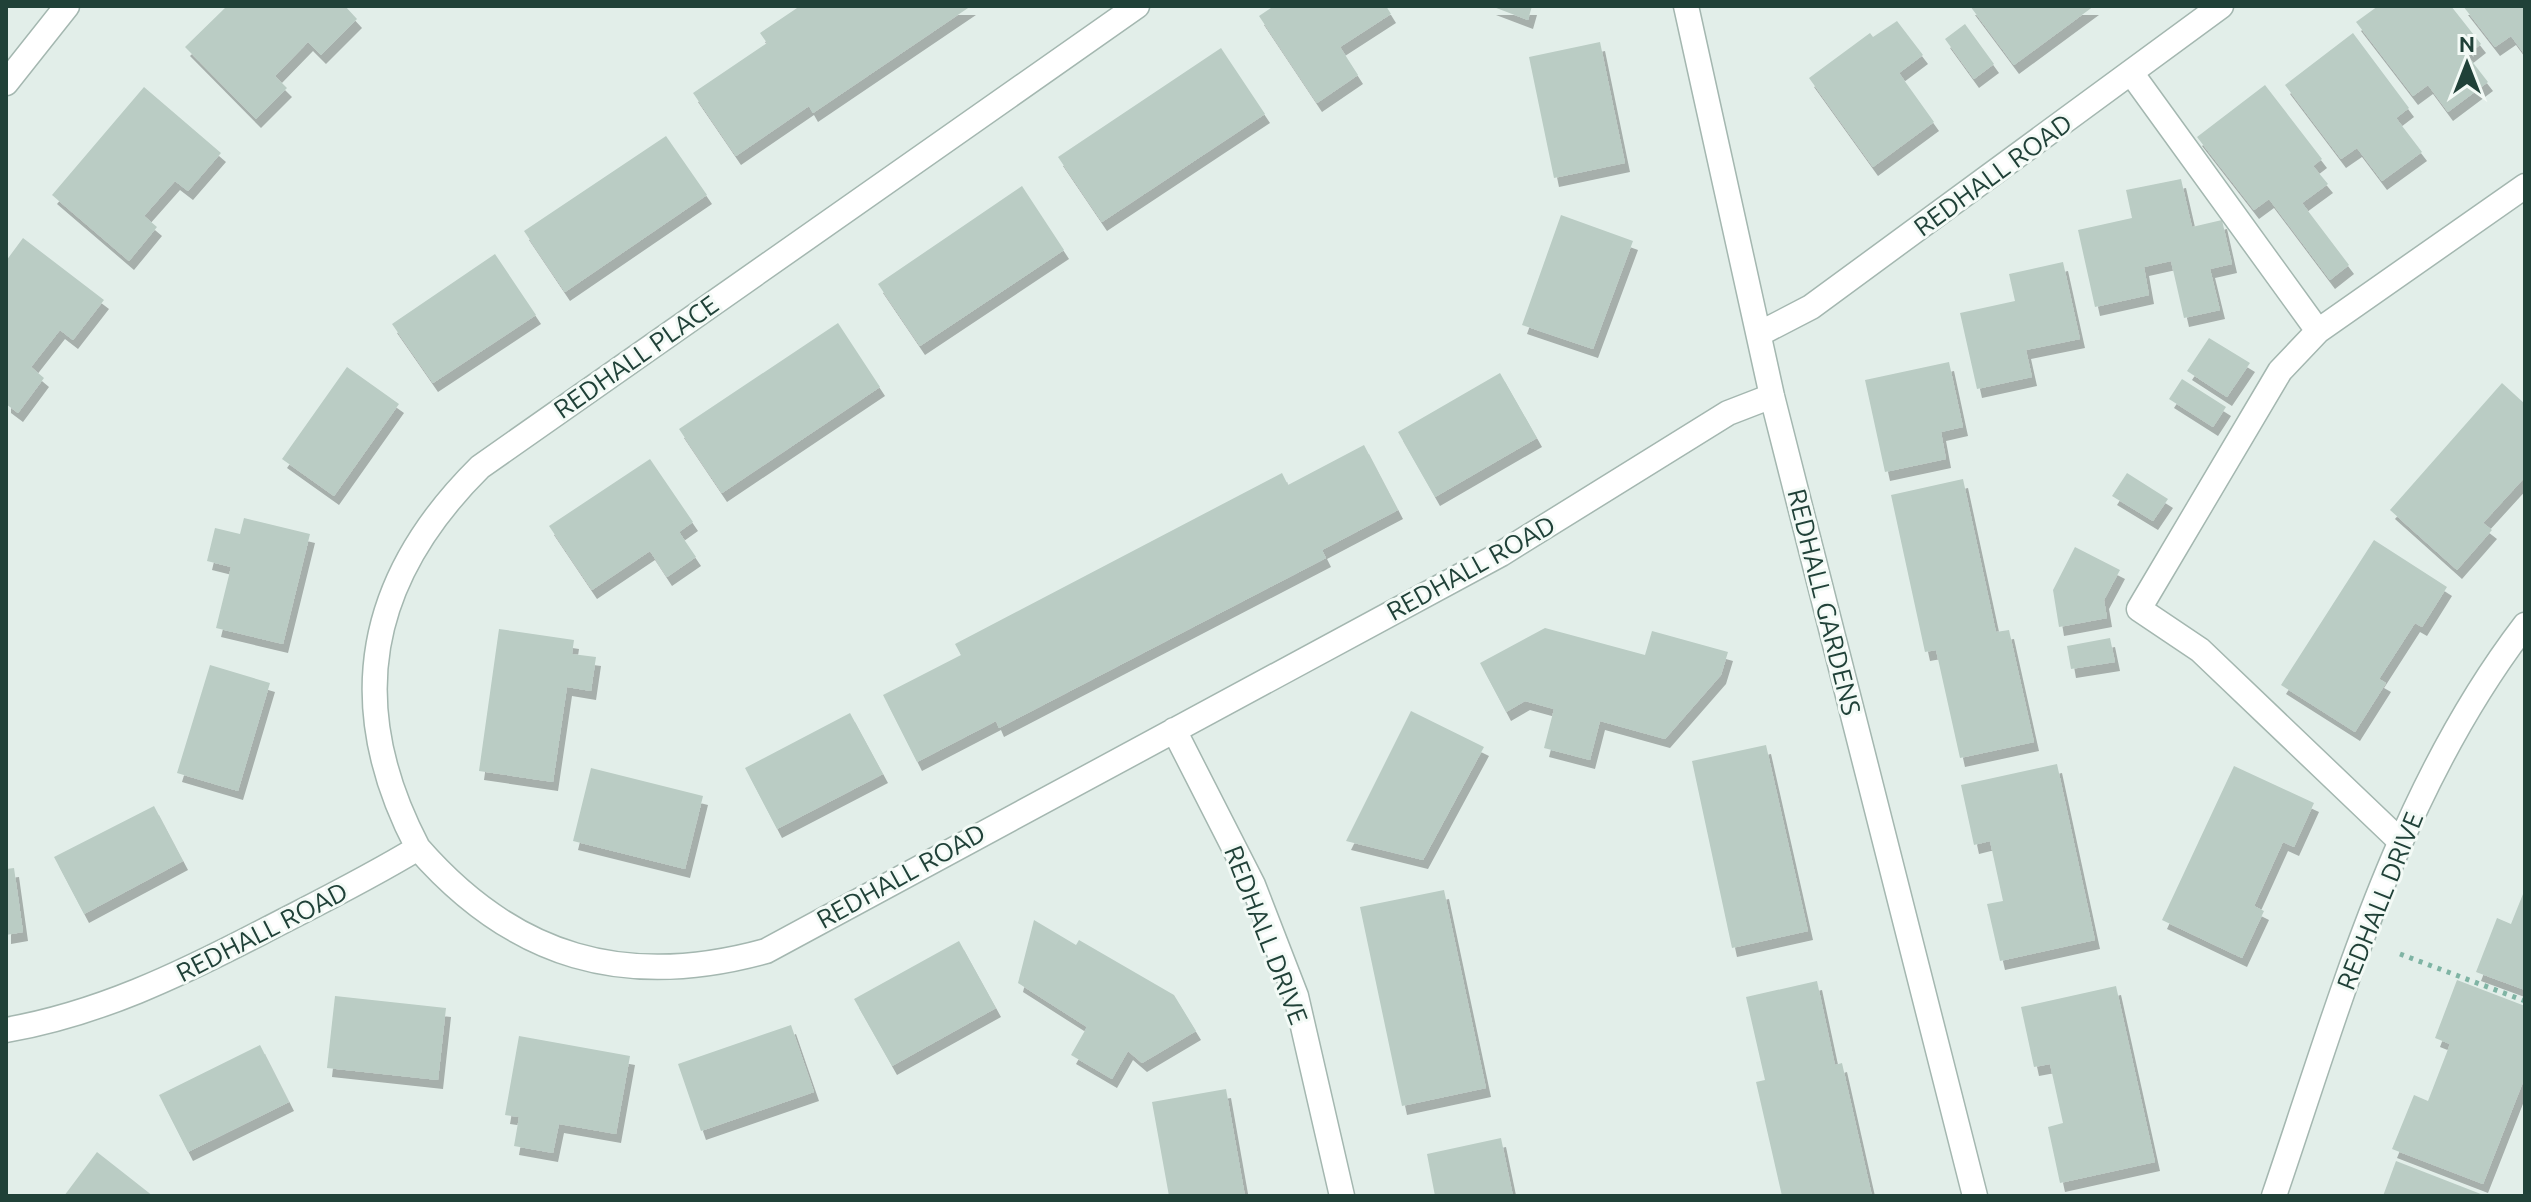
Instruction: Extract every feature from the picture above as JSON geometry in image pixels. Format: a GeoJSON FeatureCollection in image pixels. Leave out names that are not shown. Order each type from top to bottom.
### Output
{"type":"FeatureCollection","features":[{"type":"Feature","properties":{"kind":"street"},"geometry":{"type":"LineString","coordinates":[[6,83],[67,6]]}},
{"type":"Feature","properties":{"kind":"street","name":"REDHALL PLACE"},"geometry":{"type":"LineString","coordinates":[[418,848],[398,811],[384,771],[376,728],[374,685],[379,643],[392,593],[413,546],[443,503],[490,459],[1137,6]]}},
{"type":"Feature","properties":{"kind":"street","name":"REDHALL GARDENS"},"geometry":{"type":"LineString","coordinates":[[1686,6],[1772,396],[1975,1196]]}},
{"type":"Feature","properties":{"kind":"street","name":"REDHALL ROAD"},"geometry":{"type":"LineString","coordinates":[[1759,334],[1811,307],[2221,6]]}},
{"type":"Feature","properties":{"kind":"street"},"geometry":{"type":"LineString","coordinates":[[2132,74],[2318,331]]}},
{"type":"Feature","properties":{"kind":"street"},"geometry":{"type":"LineString","coordinates":[[2399,840],[2200,650],[2139,609],[2280,371],[2318,331],[2525,186]]}},
{"type":"Feature","properties":{"kind":"street","name":"REDHALL ROAD"},"geometry":{"type":"LineString","coordinates":[[6,1030],[47,1023],[156,986],[370,877],[418,848],[477,908],[513,931],[551,949],[593,962],[637,969],[680,969],[724,963],[766,951],[1501,554],[1728,413],[1772,396]]}},
{"type":"Feature","properties":{"kind":"street","name":"REDHALL DRIVE"},"geometry":{"type":"LineString","coordinates":[[2274,1196],[2399,840],[2488,673],[2525,625]]}},
{"type":"Feature","properties":{"kind":"street","name":"REDHALL DRIVE"},"geometry":{"type":"LineString","coordinates":[[1174,730],[1253,885],[1296,996],[1342,1196]]}},
{"type":"Feature","properties":{"kind":"path"},"geometry":{"type":"LineString","coordinates":[[2362,940],[2525,1001]]}},
{"type":"Feature","properties":{"kind":"building"},"geometry":{"type":"Polygon","coordinates":[[[227,6],[345,6],[357,19],[321,55],[308,42],[275,76],[287,88],[256,119],[185,47],[227,6]]]}},
{"type":"Feature","properties":{"kind":"building"},"geometry":{"type":"Polygon","coordinates":[[[800,6],[971,6],[813,113],[809,106],[736,156],[693,93],[767,43],[760,33],[800,6]]]}},
{"type":"Feature","properties":{"kind":"building"},"geometry":{"type":"Polygon","coordinates":[[[1274,6],[1386,6],[1391,14],[1340,47],[1358,75],[1317,103],[1259,16],[1274,6]]]}},
{"type":"Feature","properties":{"kind":"building"},"geometry":{"type":"Polygon","coordinates":[[[1491,6],[1532,6],[1528,20],[1491,6]]]}},
{"type":"Feature","properties":{"kind":"building"},"geometry":{"type":"Polygon","coordinates":[[[1970,6],[2094,6],[2014,65],[1970,6]]]}},
{"type":"Feature","properties":{"kind":"building"},"geometry":{"type":"Polygon","coordinates":[[[2378,6],[2451,6],[2481,44],[2467,55],[2488,82],[2448,112],[2428,85],[2413,96],[2356,22],[2378,6]]]}},
{"type":"Feature","properties":{"kind":"building"},"geometry":{"type":"Polygon","coordinates":[[[2463,6],[2525,6],[2525,55],[2511,36],[2495,47],[2463,6]]]}},
{"type":"Feature","properties":{"kind":"building"},"geometry":{"type":"Polygon","coordinates":[[[1897,21],[1923,55],[1899,73],[1934,122],[1873,167],[1809,78],[1870,33],[1873,37],[1897,21]]]}},
{"type":"Feature","properties":{"kind":"building"},"geometry":{"type":"Polygon","coordinates":[[[1965,24],[1994,64],[1974,79],[1945,39],[1965,24]]]}},
{"type":"Feature","properties":{"kind":"building"},"geometry":{"type":"Polygon","coordinates":[[[2353,33],[2409,108],[2396,118],[2422,152],[2382,181],[2357,148],[2341,159],[2285,85],[2353,33]]]}},
{"type":"Feature","properties":{"kind":"building"},"geometry":{"type":"Polygon","coordinates":[[[1600,42],[1625,163],[1554,178],[1529,57],[1600,42]]]}},
{"type":"Feature","properties":{"kind":"building"},"geometry":{"type":"Polygon","coordinates":[[[1221,48],[1265,114],[1102,222],[1058,157],[1221,48]]]}},
{"type":"Feature","properties":{"kind":"building"},"geometry":{"type":"Polygon","coordinates":[[[2265,85],[2322,159],[2313,166],[2328,184],[2302,203],[2349,265],[2330,280],[2269,199],[2254,210],[2197,137],[2265,85]]]}},
{"type":"Feature","properties":{"kind":"building"},"geometry":{"type":"Polygon","coordinates":[[[144,87],[221,153],[188,191],[175,181],[144,216],[157,227],[129,261],[52,195],[144,87]]]}},
{"type":"Feature","properties":{"kind":"building"},"geometry":{"type":"Polygon","coordinates":[[[666,136],[707,195],[565,292],[524,231],[666,136]]]}},
{"type":"Feature","properties":{"kind":"building"},"geometry":{"type":"Polygon","coordinates":[[[2181,179],[2192,227],[2222,220],[2232,264],[2210,269],[2220,310],[2184,318],[2171,261],[2144,267],[2149,295],[2095,307],[2078,230],[2132,218],[2126,190],[2181,179]]]}},
{"type":"Feature","properties":{"kind":"building"},"geometry":{"type":"Polygon","coordinates":[[[1022,186],[1064,250],[920,346],[878,284],[1022,186]]]}},
{"type":"Feature","properties":{"kind":"building"},"geometry":{"type":"Polygon","coordinates":[[[1561,215],[1633,241],[1593,349],[1522,325],[1561,215]]]}},
{"type":"Feature","properties":{"kind":"building"},"geometry":{"type":"Polygon","coordinates":[[[23,238],[104,300],[73,340],[60,330],[31,367],[44,378],[18,413],[6,404],[6,261],[23,238]]]}},
{"type":"Feature","properties":{"kind":"building"},"geometry":{"type":"Polygon","coordinates":[[[495,254],[536,315],[433,383],[392,324],[495,254]]]}},
{"type":"Feature","properties":{"kind":"building"},"geometry":{"type":"Polygon","coordinates":[[[2063,262],[2080,339],[2026,350],[2032,377],[1977,389],[1960,313],[2015,301],[2009,274],[2063,262]]]}},
{"type":"Feature","properties":{"kind":"building"},"geometry":{"type":"Polygon","coordinates":[[[838,323],[880,387],[722,493],[679,429],[838,323]]]}},
{"type":"Feature","properties":{"kind":"building"},"geometry":{"type":"Polygon","coordinates":[[[2209,338],[2250,363],[2227,397],[2187,371],[2209,338]]]}},
{"type":"Feature","properties":{"kind":"building"},"geometry":{"type":"Polygon","coordinates":[[[1949,362],[1963,427],[1941,432],[1946,459],[1885,472],[1865,380],[1949,362]]]}},
{"type":"Feature","properties":{"kind":"building"},"geometry":{"type":"Polygon","coordinates":[[[347,367],[399,404],[334,496],[282,459],[347,367]]]}},
{"type":"Feature","properties":{"kind":"building"},"geometry":{"type":"Polygon","coordinates":[[[1500,373],[1537,438],[1435,497],[1398,432],[1500,373]]]}},
{"type":"Feature","properties":{"kind":"building"},"geometry":{"type":"Polygon","coordinates":[[[2182,379],[2226,407],[2213,427],[2169,399],[2182,379]]]}},
{"type":"Feature","properties":{"kind":"building"},"geometry":{"type":"Polygon","coordinates":[[[2502,383],[2525,404],[2525,477],[2483,523],[2492,530],[2457,570],[2390,510],[2502,383]]]}},
{"type":"Feature","properties":{"kind":"building"},"geometry":{"type":"Polygon","coordinates":[[[1364,445],[1398,510],[1322,550],[1326,558],[999,728],[996,721],[917,762],[883,695],[961,655],[955,644],[1282,473],[1288,485],[1364,445]]]}},
{"type":"Feature","properties":{"kind":"building"},"geometry":{"type":"Polygon","coordinates":[[[650,459],[693,522],[679,532],[696,557],[667,577],[650,551],[592,590],[549,526],[650,459]]]}},
{"type":"Feature","properties":{"kind":"building"},"geometry":{"type":"Polygon","coordinates":[[[2127,473],[2168,499],[2153,521],[2112,496],[2127,473]]]}},
{"type":"Feature","properties":{"kind":"building"},"geometry":{"type":"Polygon","coordinates":[[[1963,479],[1996,632],[2009,630],[2034,742],[1960,758],[1936,650],[1925,652],[1891,495],[1963,479]]]}},
{"type":"Feature","properties":{"kind":"building"},"geometry":{"type":"Polygon","coordinates":[[[244,518],[310,534],[283,644],[216,628],[231,567],[207,561],[215,528],[240,534],[244,518]]]}},
{"type":"Feature","properties":{"kind":"building"},"geometry":{"type":"Polygon","coordinates":[[[2374,540],[2447,587],[2422,627],[2415,623],[2379,679],[2386,683],[2355,732],[2281,685],[2374,540]]]}},
{"type":"Feature","properties":{"kind":"building"},"geometry":{"type":"Polygon","coordinates":[[[2075,547],[2120,570],[2104,600],[2107,618],[2059,627],[2053,590],[2075,547]]]}},
{"type":"Feature","properties":{"kind":"building"},"geometry":{"type":"Polygon","coordinates":[[[1545,628],[1645,655],[1652,631],[1728,652],[1721,675],[1665,739],[1600,721],[1590,760],[1544,748],[1554,709],[1525,701],[1506,712],[1480,663],[1545,628]]]}},
{"type":"Feature","properties":{"kind":"building"},"geometry":{"type":"Polygon","coordinates":[[[499,629],[574,640],[572,654],[596,657],[591,691],[567,687],[553,782],[479,771],[499,629]]]}},
{"type":"Feature","properties":{"kind":"building"},"geometry":{"type":"Polygon","coordinates":[[[2110,638],[2115,662],[2071,669],[2067,646],[2110,638]]]}},
{"type":"Feature","properties":{"kind":"building"},"geometry":{"type":"Polygon","coordinates":[[[210,665],[270,683],[238,791],[177,773],[210,665]]]}},
{"type":"Feature","properties":{"kind":"building"},"geometry":{"type":"Polygon","coordinates":[[[1411,711],[1484,747],[1423,860],[1346,841],[1411,711]]]}},
{"type":"Feature","properties":{"kind":"building"},"geometry":{"type":"Polygon","coordinates":[[[850,713],[883,774],[777,829],[745,768],[850,713]]]}},
{"type":"Feature","properties":{"kind":"building"},"geometry":{"type":"Polygon","coordinates":[[[1766,745],[1808,931],[1732,948],[1692,761],[1766,745]]]}},
{"type":"Feature","properties":{"kind":"building"},"geometry":{"type":"Polygon","coordinates":[[[2057,764],[2095,940],[2000,961],[1987,904],[2003,901],[1990,841],[1974,845],[1961,785],[2057,764]]]}},
{"type":"Feature","properties":{"kind":"building"},"geometry":{"type":"Polygon","coordinates":[[[2234,766],[2314,803],[2294,847],[2283,842],[2254,906],[2264,911],[2242,958],[2162,920],[2234,766]]]}},
{"type":"Feature","properties":{"kind":"building"},"geometry":{"type":"Polygon","coordinates":[[[591,768],[703,796],[685,869],[573,841],[591,768]]]}},
{"type":"Feature","properties":{"kind":"building"},"geometry":{"type":"Polygon","coordinates":[[[154,806],[183,861],[84,914],[54,857],[154,806]]]}},
{"type":"Feature","properties":{"kind":"building"},"geometry":{"type":"Polygon","coordinates":[[[14,868],[23,932],[6,935],[6,869],[14,868]]]}},
{"type":"Feature","properties":{"kind":"building"},"geometry":{"type":"Polygon","coordinates":[[[2525,889],[2525,990],[2476,972],[2497,918],[2511,924],[2525,889]]]}},
{"type":"Feature","properties":{"kind":"building"},"geometry":{"type":"Polygon","coordinates":[[[1444,890],[1486,1088],[1402,1106],[1360,907],[1444,890]]]}},
{"type":"Feature","properties":{"kind":"building"},"geometry":{"type":"Polygon","coordinates":[[[1034,920],[1076,945],[1079,940],[1174,995],[1196,1031],[1142,1063],[1128,1051],[1112,1079],[1071,1055],[1087,1027],[1018,983],[1034,920]]]}},
{"type":"Feature","properties":{"kind":"building"},"geometry":{"type":"Polygon","coordinates":[[[959,941],[996,1008],[892,1066],[854,999],[959,941]]]}},
{"type":"Feature","properties":{"kind":"building"},"geometry":{"type":"Polygon","coordinates":[[[2457,980],[2525,1006],[2525,1077],[2483,1184],[2392,1149],[2414,1095],[2428,1101],[2450,1044],[2435,1038],[2457,980]]]}},
{"type":"Feature","properties":{"kind":"building"},"geometry":{"type":"Polygon","coordinates":[[[1817,981],[1835,1065],[1842,1063],[1872,1196],[1782,1196],[1756,1082],[1765,1080],[1746,997],[1817,981]]]}},
{"type":"Feature","properties":{"kind":"building"},"geometry":{"type":"Polygon","coordinates":[[[2116,986],[2155,1162],[2060,1183],[2048,1127],[2063,1123],[2050,1064],[2034,1067],[2021,1007],[2116,986]]]}},
{"type":"Feature","properties":{"kind":"building"},"geometry":{"type":"Polygon","coordinates":[[[335,996],[446,1008],[438,1080],[327,1068],[335,996]]]}},
{"type":"Feature","properties":{"kind":"building"},"geometry":{"type":"Polygon","coordinates":[[[791,1025],[814,1092],[701,1131],[678,1064],[791,1025]]]}},
{"type":"Feature","properties":{"kind":"building"},"geometry":{"type":"Polygon","coordinates":[[[519,1036],[630,1056],[616,1134],[559,1124],[553,1153],[514,1146],[519,1117],[505,1115],[519,1036]]]}},
{"type":"Feature","properties":{"kind":"building"},"geometry":{"type":"Polygon","coordinates":[[[260,1045],[289,1102],[188,1152],[159,1095],[260,1045]]]}},
{"type":"Feature","properties":{"kind":"building"},"geometry":{"type":"Polygon","coordinates":[[[1226,1089],[1245,1196],[1169,1196],[1152,1102],[1226,1089]]]}},
{"type":"Feature","properties":{"kind":"building"},"geometry":{"type":"Polygon","coordinates":[[[1501,1138],[1513,1196],[1435,1196],[1427,1154],[1501,1138]]]}},
{"type":"Feature","properties":{"kind":"building"},"geometry":{"type":"Polygon","coordinates":[[[97,1152],[153,1196],[64,1196],[97,1152]]]}},
{"type":"Feature","properties":{"kind":"building"},"geometry":{"type":"Polygon","coordinates":[[[2396,1161],[2486,1196],[2383,1196],[2396,1161]]]}}]}
